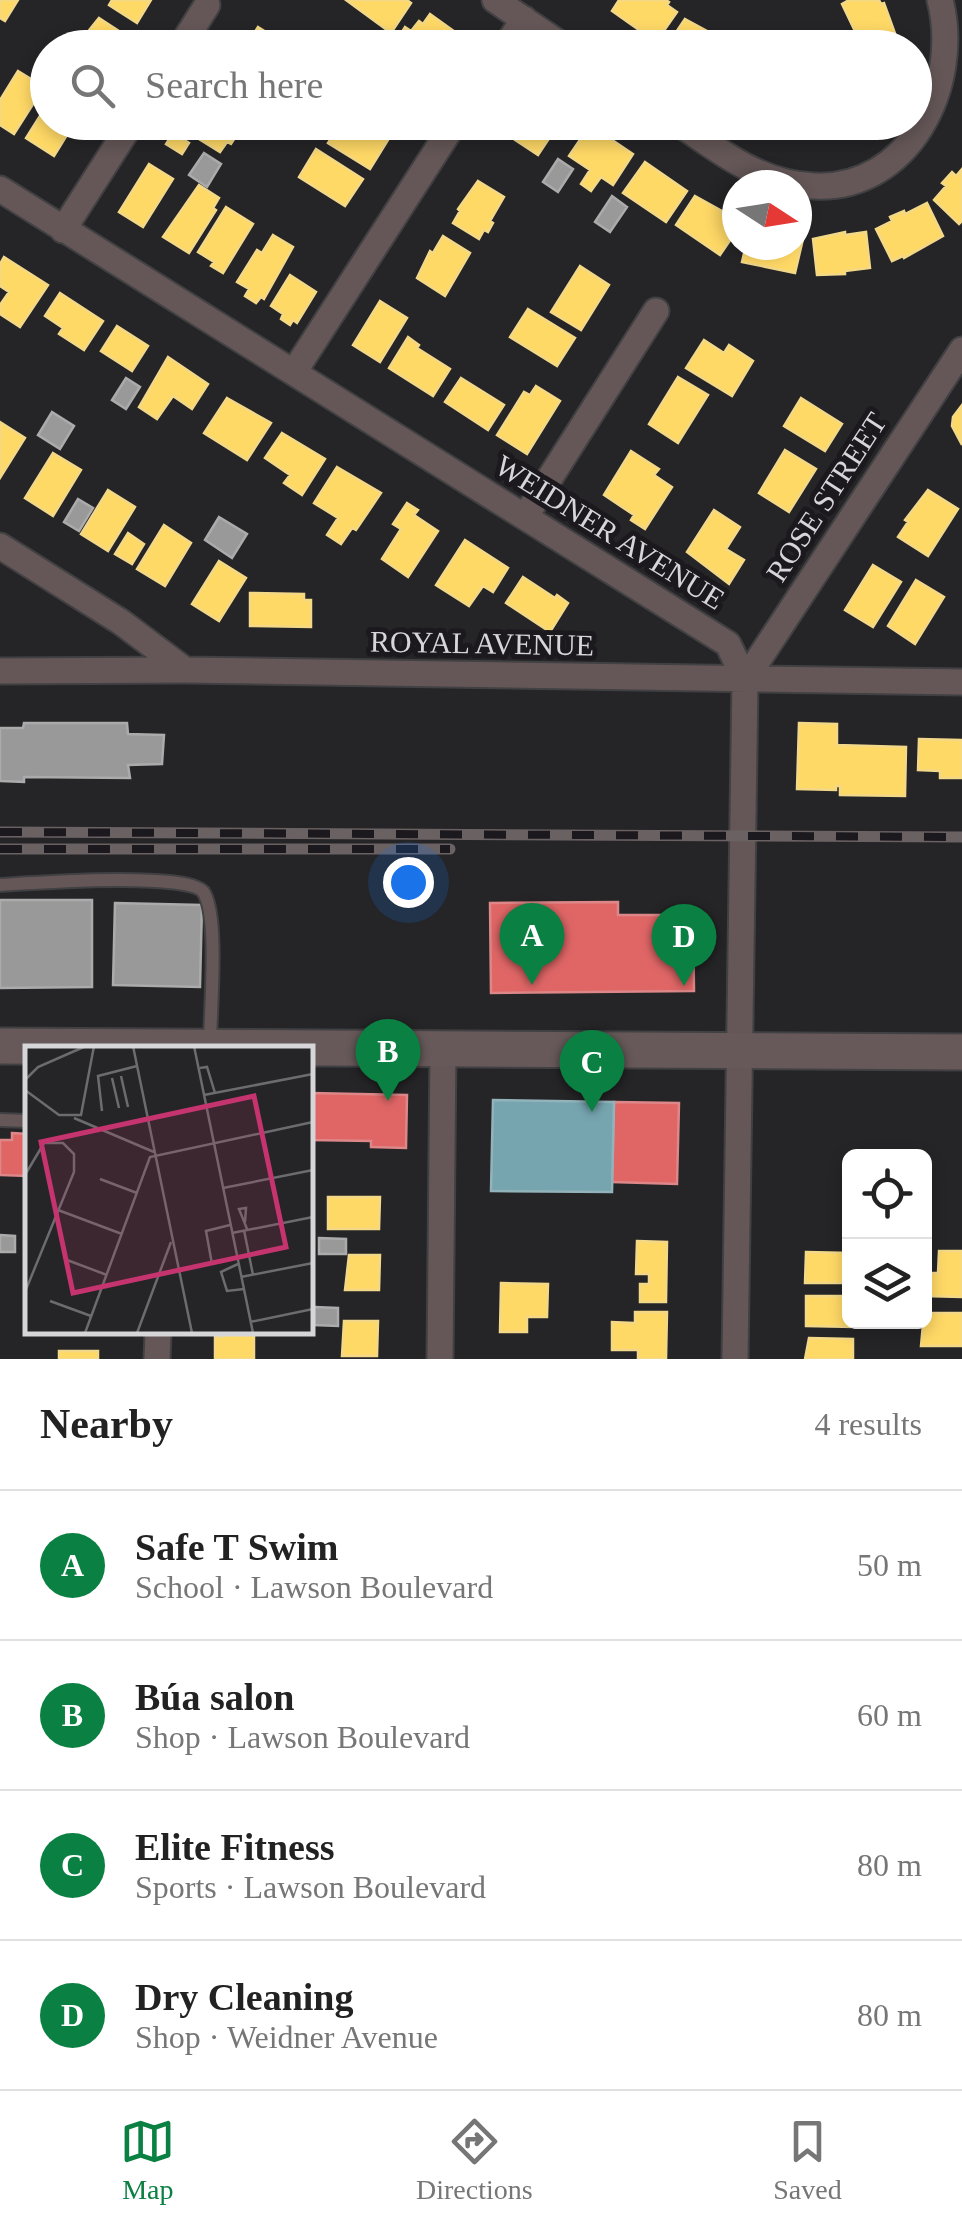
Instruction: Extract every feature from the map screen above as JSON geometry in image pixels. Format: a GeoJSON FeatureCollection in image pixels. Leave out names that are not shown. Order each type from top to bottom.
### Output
{"type":"FeatureCollection","features":[{"type":"Feature","properties":{"kind":"main road"},"geometry":{"type":"LineString","coordinates":[[0,1046],[25,1047]]}},
{"type":"Feature","properties":{"kind":"main road"},"geometry":{"type":"LineString","coordinates":[[312,1047],[962,1052]]}},
{"type":"Feature","properties":{"kind":"street"},"geometry":{"type":"LineString","coordinates":[[495,0],[539,30]]}},
{"type":"Feature","properties":{"kind":"street"},"geometry":{"type":"LineString","coordinates":[[932,121],[946,96],[952,52],[947,15],[940,0]]}},
{"type":"Feature","properties":{"kind":"street"},"geometry":{"type":"LineString","coordinates":[[191,30],[207,5]]}},
{"type":"Feature","properties":{"kind":"street"},"geometry":{"type":"LineString","coordinates":[[517,30],[524,20]]}},
{"type":"Feature","properties":{"kind":"street"},"geometry":{"type":"LineString","coordinates":[[64,230],[121,140]]}},
{"type":"Feature","properties":{"kind":"street"},"geometry":{"type":"LineString","coordinates":[[294,372],[443,140]]}},
{"type":"Feature","properties":{"kind":"street"},"geometry":{"type":"LineString","coordinates":[[703,140],[765,177],[794,184],[841,184],[876,173],[919,140]]}},
{"type":"Feature","properties":{"kind":"street","name":"WEIDNER AVENUE"},"geometry":{"type":"LineString","coordinates":[[0,189],[728,644],[745,680]]}},
{"type":"Feature","properties":{"kind":"street"},"geometry":{"type":"LineString","coordinates":[[525,518],[656,311]]}},
{"type":"Feature","properties":{"kind":"street","name":"ROSE STREET"},"geometry":{"type":"LineString","coordinates":[[745,680],[962,350]]}},
{"type":"Feature","properties":{"kind":"street"},"geometry":{"type":"LineString","coordinates":[[0,546],[120,622],[185,670]]}},
{"type":"Feature","properties":{"kind":"street","name":"ROYAL AVENUE"},"geometry":{"type":"LineString","coordinates":[[0,671],[185,670],[962,682]]}},
{"type":"Feature","properties":{"kind":"street"},"geometry":{"type":"LineString","coordinates":[[735,1359],[745,680]]}},
{"type":"Feature","properties":{"kind":"street"},"geometry":{"type":"LineString","coordinates":[[440,1359],[443,1048]]}},
{"type":"Feature","properties":{"kind":"street"},"geometry":{"type":"LineString","coordinates":[[157,1359],[158,1334]]}},
{"type":"Feature","properties":{"kind":"lane"},"geometry":{"type":"LineString","coordinates":[[0,885],[133,880],[194,884],[204,890],[211,915],[210,1046]]}},
{"type":"Feature","properties":{"kind":"lane"},"geometry":{"type":"LineString","coordinates":[[0,1120],[25,1121]]}},
{"type":"Feature","properties":{"kind":"building: Homes"},"geometry":{"type":"Polygon","coordinates":[[[0,0],[18,0],[5,21],[0,18],[0,0]]]}},
{"type":"Feature","properties":{"kind":"building: Homes"},"geometry":{"type":"Polygon","coordinates":[[[112,0],[151,0],[137,23],[109,5],[112,0]]]}},
{"type":"Feature","properties":{"kind":"building: Homes"},"geometry":{"type":"Polygon","coordinates":[[[346,0],[411,3],[393,30],[387,30],[346,0]]]}},
{"type":"Feature","properties":{"kind":"building: Homes"},"geometry":{"type":"Polygon","coordinates":[[[619,0],[666,0],[677,12],[664,30],[639,30],[612,11],[619,0]]]}},
{"type":"Feature","properties":{"kind":"building: Homes"},"geometry":{"type":"Polygon","coordinates":[[[849,0],[879,0],[884,3],[894,30],[854,30],[842,4],[849,0]]]}},
{"type":"Feature","properties":{"kind":"building: Homes"},"geometry":{"type":"Polygon","coordinates":[[[430,14],[452,30],[412,30],[419,21],[423,24],[430,14]]]}},
{"type":"Feature","properties":{"kind":"building: Homes"},"geometry":{"type":"Polygon","coordinates":[[[99,18],[117,30],[89,30],[99,18]]]}},
{"type":"Feature","properties":{"kind":"building: Homes"},"geometry":{"type":"Polygon","coordinates":[[[685,19],[705,30],[678,30],[685,19]]]}},
{"type":"Feature","properties":{"kind":"building: Homes"},"geometry":{"type":"Polygon","coordinates":[[[18,71],[30,78],[30,109],[14,134],[0,125],[0,100],[18,71]]]}},
{"type":"Feature","properties":{"kind":"building: Homes"},"geometry":{"type":"Polygon","coordinates":[[[30,132],[30,140],[64,140],[54,156],[26,138],[30,132]]]}},
{"type":"Feature","properties":{"kind":"building: Homes"},"geometry":{"type":"Polygon","coordinates":[[[169,140],[189,143],[182,154],[166,144],[169,140]]]}},
{"type":"Feature","properties":{"kind":"building: Homes"},"geometry":{"type":"Polygon","coordinates":[[[201,140],[234,140],[220,152],[201,140]]]}},
{"type":"Feature","properties":{"kind":"building: Homes"},"geometry":{"type":"Polygon","coordinates":[[[330,140],[388,140],[370,169],[328,143],[330,140]]]}},
{"type":"Feature","properties":{"kind":"building: Homes"},"geometry":{"type":"Polygon","coordinates":[[[515,140],[548,140],[538,155],[515,140]]]}},
{"type":"Feature","properties":{"kind":"building: Homes"},"geometry":{"type":"Polygon","coordinates":[[[580,140],[612,140],[633,154],[613,185],[601,177],[591,191],[581,184],[590,170],[569,156],[580,140]]]}},
{"type":"Feature","properties":{"kind":"building: Homes"},"geometry":{"type":"Polygon","coordinates":[[[316,149],[363,179],[345,206],[299,177],[316,149]]]}},
{"type":"Feature","properties":{"kind":"building: Homes"},"geometry":{"type":"Polygon","coordinates":[[[645,162],[687,191],[666,222],[623,193],[645,162]]]}},
{"type":"Feature","properties":{"kind":"building: Homes"},"geometry":{"type":"Polygon","coordinates":[[[149,164],[173,179],[143,227],[119,212],[149,164]]]}},
{"type":"Feature","properties":{"kind":"building: Homes"},"geometry":{"type":"Polygon","coordinates":[[[962,169],[959,224],[934,200],[946,186],[942,183],[952,172],[956,176],[962,169]]]}},
{"type":"Feature","properties":{"kind":"building: Homes"},"geometry":{"type":"Polygon","coordinates":[[[478,181],[504,197],[488,232],[484,230],[479,239],[453,223],[478,181]]]}},
{"type":"Feature","properties":{"kind":"building: Homes"},"geometry":{"type":"Polygon","coordinates":[[[199,185],[219,198],[213,208],[216,210],[189,253],[163,237],[199,185]]]}},
{"type":"Feature","properties":{"kind":"building: Homes"},"geometry":{"type":"Polygon","coordinates":[[[695,196],[722,211],[722,252],[720,255],[676,225],[695,196]]]}},
{"type":"Feature","properties":{"kind":"building: Homes"},"geometry":{"type":"Polygon","coordinates":[[[927,203],[943,236],[892,261],[876,229],[892,221],[890,217],[927,203]]]}},
{"type":"Feature","properties":{"kind":"building: Homes"},"geometry":{"type":"Polygon","coordinates":[[[226,207],[253,224],[223,273],[198,252],[226,207]]]}},
{"type":"Feature","properties":{"kind":"building: Homes"},"geometry":{"type":"Polygon","coordinates":[[[866,232],[870,268],[817,275],[813,239],[866,232]]]}},
{"type":"Feature","properties":{"kind":"building: Homes"},"geometry":{"type":"Polygon","coordinates":[[[273,235],[293,247],[264,299],[261,297],[256,303],[245,296],[249,289],[237,282],[257,250],[262,253],[273,235]]]}},
{"type":"Feature","properties":{"kind":"building: Homes"},"geometry":{"type":"Polygon","coordinates":[[[443,236],[470,253],[445,296],[417,278],[430,251],[433,253],[443,236]]]}},
{"type":"Feature","properties":{"kind":"building: Homes"},"geometry":{"type":"Polygon","coordinates":[[[4,257],[48,285],[20,327],[0,314],[0,305],[9,292],[0,286],[0,264],[4,257]]]}},
{"type":"Feature","properties":{"kind":"building: Homes"},"geometry":{"type":"Polygon","coordinates":[[[742,260],[798,260],[795,273],[742,260]]]}},
{"type":"Feature","properties":{"kind":"building: Homes"},"geometry":{"type":"Polygon","coordinates":[[[580,266],[609,285],[581,330],[551,312],[580,266]]]}},
{"type":"Feature","properties":{"kind":"building: Homes"},"geometry":{"type":"Polygon","coordinates":[[[290,275],[316,292],[297,323],[293,320],[290,325],[271,306],[290,275]]]}},
{"type":"Feature","properties":{"kind":"building: Homes"},"geometry":{"type":"Polygon","coordinates":[[[60,293],[103,321],[84,350],[59,334],[63,328],[45,316],[60,293]]]}},
{"type":"Feature","properties":{"kind":"building: Homes"},"geometry":{"type":"Polygon","coordinates":[[[380,301],[407,318],[380,362],[353,345],[380,301]]]}},
{"type":"Feature","properties":{"kind":"building: Homes"},"geometry":{"type":"Polygon","coordinates":[[[528,309],[575,338],[557,366],[510,337],[528,309]]]}},
{"type":"Feature","properties":{"kind":"building: Homes"},"geometry":{"type":"Polygon","coordinates":[[[117,326],[148,346],[132,371],[101,351],[117,326]]]}},
{"type":"Feature","properties":{"kind":"building: Homes"},"geometry":{"type":"Polygon","coordinates":[[[408,337],[419,345],[417,348],[450,369],[433,396],[389,368],[408,337]]]}},
{"type":"Feature","properties":{"kind":"building: Homes"},"geometry":{"type":"Polygon","coordinates":[[[704,340],[724,353],[729,345],[753,361],[732,396],[686,368],[704,340]]]}},
{"type":"Feature","properties":{"kind":"building: Homes"},"geometry":{"type":"Polygon","coordinates":[[[168,357],[208,384],[192,409],[173,396],[157,419],[139,407],[168,357]]]}},
{"type":"Feature","properties":{"kind":"building: Homes"},"geometry":{"type":"Polygon","coordinates":[[[678,377],[708,395],[678,443],[649,424],[678,377]]]}},
{"type":"Feature","properties":{"kind":"building: Homes"},"geometry":{"type":"Polygon","coordinates":[[[461,378],[504,405],[488,430],[445,402],[461,378]]]}},
{"type":"Feature","properties":{"kind":"building: Homes"},"geometry":{"type":"Polygon","coordinates":[[[536,386],[560,401],[527,454],[497,435],[524,392],[530,395],[536,386]]]}},
{"type":"Feature","properties":{"kind":"building: Homes"},"geometry":{"type":"Polygon","coordinates":[[[227,398],[271,423],[247,460],[204,433],[227,398]]]}},
{"type":"Feature","properties":{"kind":"building: Homes"},"geometry":{"type":"Polygon","coordinates":[[[801,398],[842,424],[825,451],[784,426],[801,398]]]}},
{"type":"Feature","properties":{"kind":"building: Homes"},"geometry":{"type":"Polygon","coordinates":[[[962,405],[962,445],[952,426],[962,405]]]}},
{"type":"Feature","properties":{"kind":"building: Homes"},"geometry":{"type":"Polygon","coordinates":[[[0,422],[25,438],[0,478],[0,422]]]}},
{"type":"Feature","properties":{"kind":"building: Homes"},"geometry":{"type":"Polygon","coordinates":[[[282,433],[325,459],[302,495],[284,483],[290,475],[265,458],[282,433]]]}},
{"type":"Feature","properties":{"kind":"building: Homes"},"geometry":{"type":"Polygon","coordinates":[[[785,450],[816,469],[789,512],[759,493],[785,450]]]}},
{"type":"Feature","properties":{"kind":"building: Homes"},"geometry":{"type":"Polygon","coordinates":[[[631,451],[659,469],[654,475],[672,487],[645,529],[631,520],[634,515],[604,495],[631,451]]]}},
{"type":"Feature","properties":{"kind":"building: Homes"},"geometry":{"type":"Polygon","coordinates":[[[53,453],[81,470],[53,516],[25,498],[53,453]]]}},
{"type":"Feature","properties":{"kind":"building: Homes"},"geometry":{"type":"Polygon","coordinates":[[[337,467],[381,493],[356,530],[352,528],[341,544],[327,535],[338,518],[314,503],[337,467]]]}},
{"type":"Feature","properties":{"kind":"building: Homes"},"geometry":{"type":"Polygon","coordinates":[[[108,490],[135,507],[108,551],[81,534],[108,490]]]}},
{"type":"Feature","properties":{"kind":"building: Homes"},"geometry":{"type":"Polygon","coordinates":[[[928,490],[958,509],[928,556],[898,537],[908,522],[905,520],[928,490]]]}},
{"type":"Feature","properties":{"kind":"building: Homes"},"geometry":{"type":"Polygon","coordinates":[[[407,503],[418,510],[414,515],[438,531],[408,577],[382,559],[401,529],[393,524],[407,503]]]}},
{"type":"Feature","properties":{"kind":"building: Homes"},"geometry":{"type":"Polygon","coordinates":[[[714,510],[740,527],[726,549],[744,560],[729,584],[687,552],[714,510]]]}},
{"type":"Feature","properties":{"kind":"building: Homes"},"geometry":{"type":"Polygon","coordinates":[[[164,525],[191,543],[165,586],[137,569],[164,525]]]}},
{"type":"Feature","properties":{"kind":"building: Homes"},"geometry":{"type":"Polygon","coordinates":[[[128,533],[144,544],[132,564],[115,554],[128,533]]]}},
{"type":"Feature","properties":{"kind":"building: Homes"},"geometry":{"type":"Polygon","coordinates":[[[465,540],[508,568],[493,592],[483,586],[469,606],[436,585],[465,540]]]}},
{"type":"Feature","properties":{"kind":"building: Homes"},"geometry":{"type":"Polygon","coordinates":[[[219,561],[246,578],[219,621],[192,604],[219,561]]]}},
{"type":"Feature","properties":{"kind":"building: Homes"},"geometry":{"type":"Polygon","coordinates":[[[873,565],[901,582],[873,627],[845,610],[873,565]]]}},
{"type":"Feature","properties":{"kind":"building: Homes"},"geometry":{"type":"Polygon","coordinates":[[[523,577],[568,603],[550,632],[506,603],[523,577]]]}},
{"type":"Feature","properties":{"kind":"building: Homes"},"geometry":{"type":"Polygon","coordinates":[[[916,580],[944,597],[915,644],[888,626],[916,580]]]}},
{"type":"Feature","properties":{"kind":"building: Homes"},"geometry":{"type":"Polygon","coordinates":[[[250,593],[304,594],[304,600],[311,600],[311,627],[250,626],[250,593]]]}},
{"type":"Feature","properties":{"kind":"building: Homes"},"geometry":{"type":"Polygon","coordinates":[[[799,723],[837,724],[837,745],[906,747],[905,796],[840,795],[840,786],[836,790],[797,789],[799,723]]]}},
{"type":"Feature","properties":{"kind":"building: Homes"},"geometry":{"type":"Polygon","coordinates":[[[919,739],[962,740],[962,778],[940,778],[940,771],[918,770],[919,739]]]}},
{"type":"Feature","properties":{"kind":"building: Homes"},"geometry":{"type":"Polygon","coordinates":[[[328,1197],[380,1197],[379,1229],[328,1229],[328,1197]]]}},
{"type":"Feature","properties":{"kind":"building: Homes"},"geometry":{"type":"Polygon","coordinates":[[[637,1241],[667,1242],[666,1302],[640,1302],[640,1284],[649,1284],[649,1274],[636,1274],[637,1241]]]}},
{"type":"Feature","properties":{"kind":"building: Homes"},"geometry":{"type":"Polygon","coordinates":[[[939,1251],[962,1251],[962,1297],[932,1296],[932,1273],[938,1273],[939,1251]]]}},
{"type":"Feature","properties":{"kind":"building: Homes"},"geometry":{"type":"Polygon","coordinates":[[[806,1252],[842,1253],[842,1283],[805,1283],[806,1252]]]}},
{"type":"Feature","properties":{"kind":"building: Homes"},"geometry":{"type":"Polygon","coordinates":[[[349,1255],[380,1255],[379,1290],[345,1290],[349,1255]]]}},
{"type":"Feature","properties":{"kind":"building: Homes"},"geometry":{"type":"Polygon","coordinates":[[[501,1283],[548,1284],[547,1317],[527,1317],[527,1332],[500,1332],[501,1283]]]}},
{"type":"Feature","properties":{"kind":"building: Homes"},"geometry":{"type":"Polygon","coordinates":[[[806,1296],[842,1296],[842,1327],[806,1326],[806,1296]]]}},
{"type":"Feature","properties":{"kind":"building: Homes"},"geometry":{"type":"Polygon","coordinates":[[[635,1312],[667,1312],[666,1359],[638,1359],[638,1350],[612,1350],[612,1322],[635,1323],[635,1312]]]}},
{"type":"Feature","properties":{"kind":"building: Homes"},"geometry":{"type":"Polygon","coordinates":[[[932,1313],[962,1313],[962,1346],[921,1346],[923,1329],[932,1329],[932,1313]]]}},
{"type":"Feature","properties":{"kind":"building: Homes"},"geometry":{"type":"Polygon","coordinates":[[[344,1321],[378,1321],[377,1356],[342,1356],[344,1321]]]}},
{"type":"Feature","properties":{"kind":"building: Homes"},"geometry":{"type":"Polygon","coordinates":[[[254,1334],[254,1359],[215,1359],[215,1337],[254,1334]]]}},
{"type":"Feature","properties":{"kind":"building: Homes"},"geometry":{"type":"Polygon","coordinates":[[[809,1338],[853,1339],[853,1359],[805,1359],[809,1338]]]}},
{"type":"Feature","properties":{"kind":"building: Homes"},"geometry":{"type":"Polygon","coordinates":[[[59,1351],[98,1351],[98,1359],[59,1359],[59,1351]]]}},
{"type":"Feature","properties":{"kind":"building: Shops"},"geometry":{"type":"Polygon","coordinates":[[[618,902],[618,915],[693,915],[694,991],[491,993],[490,903],[618,902]]]}},
{"type":"Feature","properties":{"kind":"building: Shops"},"geometry":{"type":"Polygon","coordinates":[[[312,1093],[407,1095],[406,1148],[371,1147],[371,1141],[312,1140],[312,1093]]]}},
{"type":"Feature","properties":{"kind":"building: Shops"},"geometry":{"type":"Polygon","coordinates":[[[614,1102],[679,1103],[677,1184],[612,1182],[614,1102]]]}},
{"type":"Feature","properties":{"kind":"building: Shops"},"geometry":{"type":"Polygon","coordinates":[[[12,1133],[25,1134],[25,1176],[0,1175],[0,1140],[12,1140],[12,1133]]]}},
{"type":"Feature","properties":{"kind":"building: Public"},"geometry":{"type":"Polygon","coordinates":[[[493,1100],[614,1102],[612,1192],[491,1191],[493,1100]]]}},
{"type":"Feature","properties":{"kind":"building: Industry"},"geometry":{"type":"Polygon","coordinates":[[[204,153],[221,164],[207,187],[189,175],[204,153]]]}},
{"type":"Feature","properties":{"kind":"building: Industry"},"geometry":{"type":"Polygon","coordinates":[[[558,159],[573,169],[558,192],[543,182],[558,159]]]}},
{"type":"Feature","properties":{"kind":"building: Industry"},"geometry":{"type":"Polygon","coordinates":[[[612,196],[627,207],[610,232],[595,222],[612,196]]]}},
{"type":"Feature","properties":{"kind":"building: Industry"},"geometry":{"type":"Polygon","coordinates":[[[126,378],[140,387],[126,409],[112,400],[126,378]]]}},
{"type":"Feature","properties":{"kind":"building: Industry"},"geometry":{"type":"Polygon","coordinates":[[[52,412],[74,426],[60,449],[38,435],[52,412]]]}},
{"type":"Feature","properties":{"kind":"building: Industry"},"geometry":{"type":"Polygon","coordinates":[[[78,499],[93,508],[79,531],[64,522],[78,499]]]}},
{"type":"Feature","properties":{"kind":"building: Industry"},"geometry":{"type":"Polygon","coordinates":[[[219,517],[247,534],[232,558],[205,540],[219,517]]]}},
{"type":"Feature","properties":{"kind":"building: Industry"},"geometry":{"type":"Polygon","coordinates":[[[24,723],[127,723],[128,734],[164,735],[162,764],[128,765],[130,778],[24,777],[24,782],[0,781],[0,728],[23,728],[24,723]]]}},
{"type":"Feature","properties":{"kind":"building: Industry"},"geometry":{"type":"Polygon","coordinates":[[[0,900],[92,900],[92,987],[0,988],[0,900]]]}},
{"type":"Feature","properties":{"kind":"building: Industry"},"geometry":{"type":"Polygon","coordinates":[[[115,903],[202,905],[200,987],[113,985],[115,903]]]}},
{"type":"Feature","properties":{"kind":"building: Industry"},"geometry":{"type":"Polygon","coordinates":[[[0,1235],[15,1236],[15,1252],[0,1252],[0,1235]]]}},
{"type":"Feature","properties":{"kind":"building: Industry"},"geometry":{"type":"Polygon","coordinates":[[[319,1238],[346,1239],[346,1254],[319,1254],[319,1238]]]}},
{"type":"Feature","properties":{"kind":"building: Industry"},"geometry":{"type":"Polygon","coordinates":[[[314,1307],[338,1308],[338,1326],[314,1325],[314,1307]]]}},
{"type":"Feature","properties":{"kind":"railway"},"geometry":{"type":"LineString","coordinates":[[0,832],[962,837]]}},
{"type":"Feature","properties":{"kind":"railway"},"geometry":{"type":"LineString","coordinates":[[0,849],[450,849]]}},
{"type":"Feature","properties":{"kind":"place","name":"Safe T Swim"},"geometry":{"type":"Point","coordinates":[532,985]}},
{"type":"Feature","properties":{"kind":"place","name":"Dry Cleaning"},"geometry":{"type":"Point","coordinates":[684,986]}},
{"type":"Feature","properties":{"kind":"place","name":"Búa salon"},"geometry":{"type":"Point","coordinates":[388,1101]}},
{"type":"Feature","properties":{"kind":"place","name":"Elite Fitness"},"geometry":{"type":"Point","coordinates":[592,1112]}}]}
